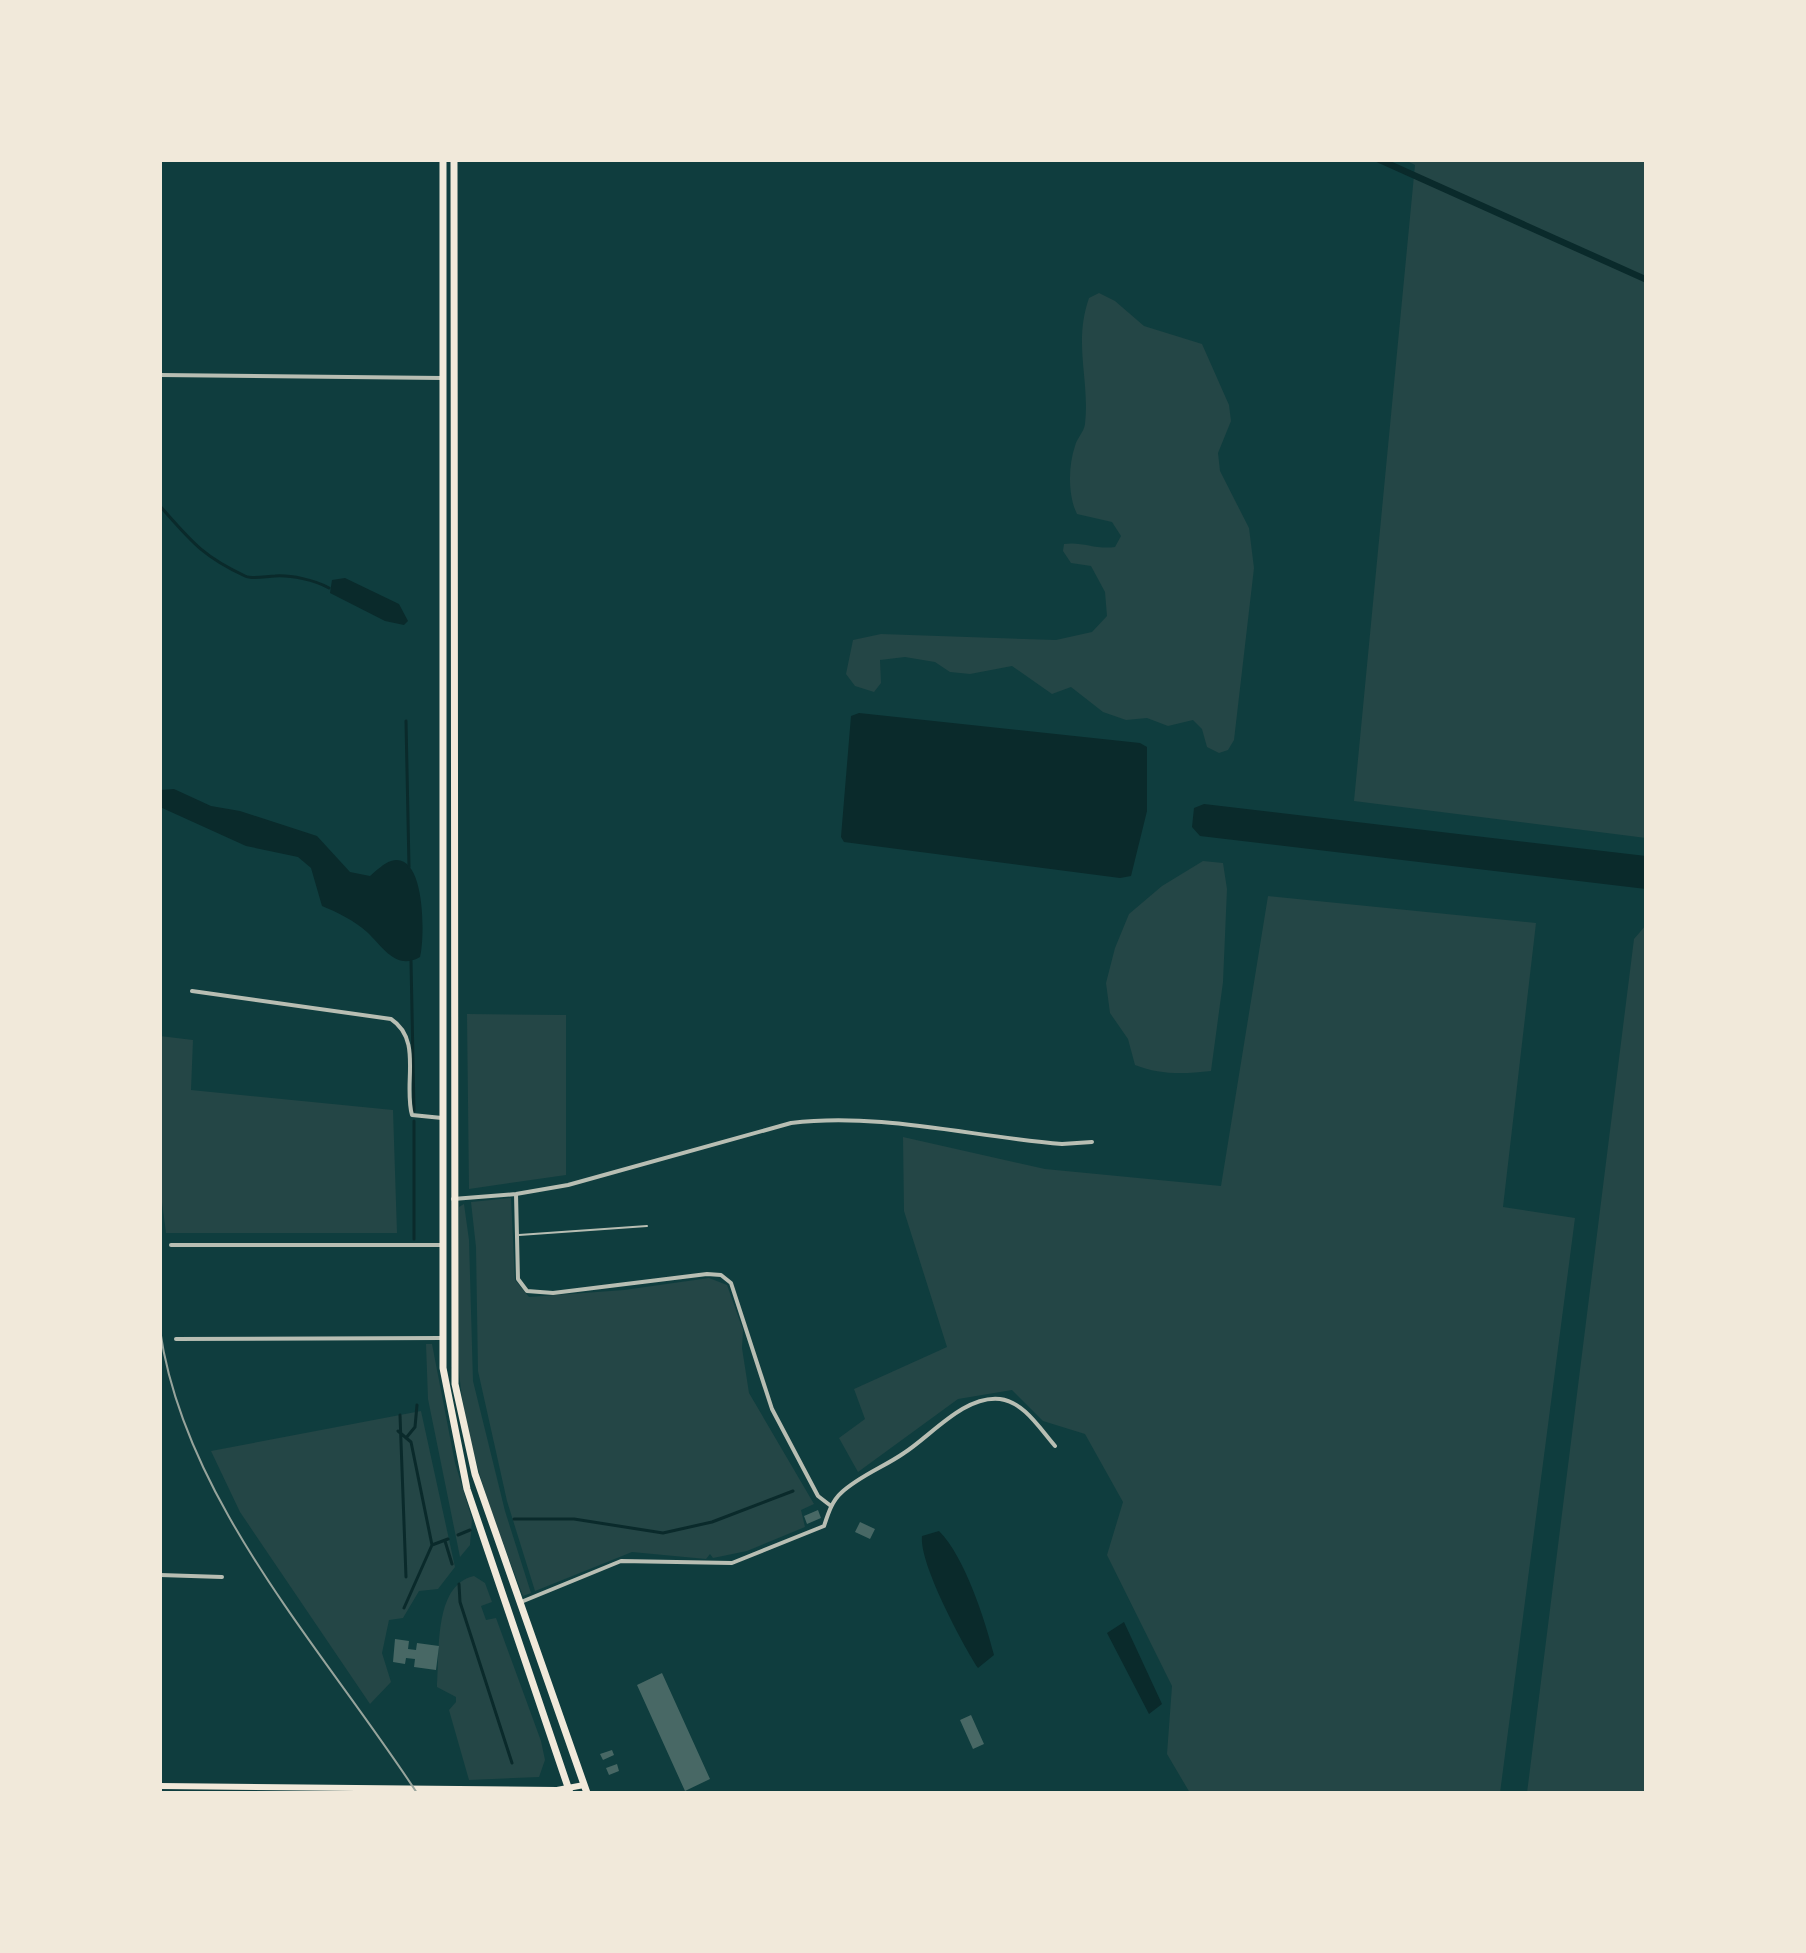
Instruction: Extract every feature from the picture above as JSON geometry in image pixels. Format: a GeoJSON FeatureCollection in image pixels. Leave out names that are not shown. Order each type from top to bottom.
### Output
{"type":"FeatureCollection","features":[{"type":"Feature","properties":{"kind":"main road"},"geometry":{"type":"LineString","coordinates":[[443,160],[442,1338],[449,1411],[467,1489],[570,1791]]}},
{"type":"Feature","properties":{"kind":"main road"},"geometry":{"type":"LineString","coordinates":[[160,1786],[243,1789],[586,1789],[475,1474],[460,1414],[452,1339],[454,160]]}},
{"type":"Feature","properties":{"kind":"street"},"geometry":{"type":"LineString","coordinates":[[160,375],[444,378]]}},
{"type":"Feature","properties":{"kind":"street"},"geometry":{"type":"LineString","coordinates":[[192,991],[391,1019],[402,1026],[409,1041],[412,1115],[442,1118]]}},
{"type":"Feature","properties":{"kind":"street"},"geometry":{"type":"LineString","coordinates":[[453,1199],[516,1194],[568,1185],[791,1123],[816,1120],[861,1121],[1062,1144],[1092,1142]]}},
{"type":"Feature","properties":{"kind":"street"},"geometry":{"type":"LineString","coordinates":[[516,1194],[518,1279],[527,1291],[535,1293],[707,1274],[726,1278],[731,1283],[772,1409],[818,1496],[831,1506]]}},
{"type":"Feature","properties":{"kind":"street"},"geometry":{"type":"LineString","coordinates":[[171,1245],[443,1245]]}},
{"type":"Feature","properties":{"kind":"street"},"geometry":{"type":"LineString","coordinates":[[176,1339],[442,1338]]}},
{"type":"Feature","properties":{"kind":"street"},"geometry":{"type":"LineString","coordinates":[[520,1602],[621,1561],[732,1563],[824,1526],[831,1506],[844,1490],[905,1453],[946,1420],[983,1402],[998,1398],[1014,1403],[1055,1446]]}},
{"type":"Feature","properties":{"kind":"street"},"geometry":{"type":"LineString","coordinates":[[160,1575],[222,1577]]}},
{"type":"Feature","properties":{"kind":"lane"},"geometry":{"type":"LineString","coordinates":[[518,1235],[647,1226]]}},
{"type":"Feature","properties":{"kind":"shaded area"},"geometry":{"type":"Polygon","coordinates":[[[1372,160],[1388,160],[1646,276],[1646,283],[1372,160]]]}},
{"type":"Feature","properties":{"kind":"shaded area"},"geometry":{"type":"Polygon","coordinates":[[[1405,160],[1646,160],[1646,838],[1354,801],[1415,165],[1405,160]]]}},
{"type":"Feature","properties":{"kind":"shaded area"},"geometry":{"type":"Polygon","coordinates":[[[1099,293],[1115,301],[1144,326],[1202,344],[1229,405],[1231,421],[1218,453],[1220,471],[1249,528],[1254,568],[1234,740],[1228,750],[1219,753],[1207,747],[1202,729],[1193,720],[1168,726],[1147,718],[1126,720],[1103,712],[1071,687],[1052,694],[1012,666],[970,674],[950,672],[935,662],[905,657],[880,660],[881,683],[874,692],[855,686],[846,674],[853,640],[881,634],[1056,640],[1092,632],[1107,616],[1105,592],[1091,566],[1071,563],[1063,551],[1064,544],[1071,543],[1115,547],[1121,536],[1112,522],[1077,514],[1071,490],[1073,454],[1085,424],[1084,315],[1089,298],[1099,293]]]}},
{"type":"Feature","properties":{"kind":"shaded area"},"geometry":{"type":"Polygon","coordinates":[[[345,578],[399,604],[408,621],[404,625],[385,621],[330,593],[332,580],[345,578]]]}},
{"type":"Feature","properties":{"kind":"shaded area"},"geometry":{"type":"Polygon","coordinates":[[[859,713],[1140,743],[1147,747],[1147,811],[1131,876],[1120,878],[844,842],[841,837],[851,716],[859,713]]]}},
{"type":"Feature","properties":{"kind":"shaded area"},"geometry":{"type":"Polygon","coordinates":[[[174,789],[211,806],[240,811],[317,836],[350,872],[370,876],[388,862],[402,861],[411,869],[420,898],[420,957],[411,961],[397,959],[357,924],[322,906],[311,868],[298,857],[246,846],[160,807],[160,790],[174,789]]]}},
{"type":"Feature","properties":{"kind":"shaded area"},"geometry":{"type":"Polygon","coordinates":[[[1204,804],[1646,856],[1646,889],[1200,836],[1192,827],[1194,808],[1204,804]]]}},
{"type":"Feature","properties":{"kind":"shaded area"},"geometry":{"type":"Polygon","coordinates":[[[1203,861],[1223,863],[1227,889],[1223,982],[1211,1071],[1154,1071],[1135,1065],[1128,1039],[1110,1013],[1106,983],[1115,948],[1129,914],[1162,886],[1203,861]]]}},
{"type":"Feature","properties":{"kind":"shaded area"},"geometry":{"type":"Polygon","coordinates":[[[1268,896],[1536,923],[1503,1207],[1575,1218],[1500,1793],[1190,1793],[1167,1754],[1172,1686],[1107,1555],[1123,1502],[1085,1434],[1043,1421],[1012,1390],[958,1399],[858,1472],[839,1438],[865,1419],[854,1389],[947,1347],[904,1211],[903,1137],[1045,1169],[1221,1186],[1268,896]]]}},
{"type":"Feature","properties":{"kind":"shaded area"},"geometry":{"type":"Polygon","coordinates":[[[1646,925],[1646,1793],[1527,1793],[1634,939],[1646,925]]]}},
{"type":"Feature","properties":{"kind":"shaded area"},"geometry":{"type":"Polygon","coordinates":[[[467,1014],[566,1015],[566,1175],[469,1189],[467,1014]]]}},
{"type":"Feature","properties":{"kind":"shaded area"},"geometry":{"type":"Polygon","coordinates":[[[160,1036],[193,1040],[191,1090],[393,1110],[397,1233],[166,1233],[160,1187],[160,1036]]]}},
{"type":"Feature","properties":{"kind":"shaded area"},"geometry":{"type":"Polygon","coordinates":[[[511,1198],[515,1280],[529,1297],[624,1290],[709,1278],[727,1285],[743,1330],[742,1348],[749,1393],[814,1504],[801,1510],[805,1527],[747,1551],[713,1558],[710,1554],[706,1559],[632,1552],[535,1591],[507,1501],[478,1371],[476,1247],[471,1202],[511,1198]]]}},
{"type":"Feature","properties":{"kind":"shaded area"},"geometry":{"type":"Polygon","coordinates":[[[464,1204],[469,1240],[473,1381],[505,1511],[531,1593],[523,1596],[479,1473],[462,1397],[457,1302],[459,1207],[464,1204]]]}},
{"type":"Feature","properties":{"kind":"shaded area"},"geometry":{"type":"Polygon","coordinates":[[[426,1344],[432,1344],[455,1463],[472,1519],[470,1545],[460,1557],[428,1399],[426,1344]]]}},
{"type":"Feature","properties":{"kind":"shaded area"},"geometry":{"type":"Polygon","coordinates":[[[421,1411],[455,1567],[438,1589],[419,1591],[403,1618],[389,1620],[382,1653],[391,1682],[370,1704],[240,1512],[211,1451],[421,1411]]]}},
{"type":"Feature","properties":{"kind":"shaded area"},"geometry":{"type":"Polygon","coordinates":[[[939,1531],[965,1572],[994,1655],[978,1668],[952,1622],[927,1564],[922,1536],[939,1531]]]}},
{"type":"Feature","properties":{"kind":"shaded area"},"geometry":{"type":"Polygon","coordinates":[[[474,1576],[485,1583],[492,1602],[481,1606],[486,1620],[496,1618],[541,1741],[545,1760],[539,1777],[469,1780],[449,1710],[456,1697],[437,1687],[439,1639],[445,1606],[451,1592],[461,1582],[474,1576]]]}},
{"type":"Feature","properties":{"kind":"shaded area"},"geometry":{"type":"Polygon","coordinates":[[[1124,1622],[1162,1704],[1149,1714],[1107,1633],[1124,1622]]]}},
{"type":"Feature","properties":{"kind":"building"},"geometry":{"type":"Polygon","coordinates":[[[818,1510],[821,1518],[807,1524],[804,1516],[818,1510]]]}},
{"type":"Feature","properties":{"kind":"building"},"geometry":{"type":"Polygon","coordinates":[[[860,1522],[875,1529],[870,1539],[855,1532],[860,1522]]]}},
{"type":"Feature","properties":{"kind":"building"},"geometry":{"type":"Polygon","coordinates":[[[395,1639],[409,1641],[408,1649],[416,1650],[417,1643],[439,1646],[436,1670],[414,1667],[415,1659],[406,1658],[405,1664],[393,1662],[395,1639]]]}},
{"type":"Feature","properties":{"kind":"building"},"geometry":{"type":"Polygon","coordinates":[[[662,1673],[710,1779],[685,1791],[637,1685],[662,1673]]]}},
{"type":"Feature","properties":{"kind":"building"},"geometry":{"type":"Polygon","coordinates":[[[971,1715],[984,1744],[973,1749],[960,1720],[971,1715]]]}},
{"type":"Feature","properties":{"kind":"building"},"geometry":{"type":"Polygon","coordinates":[[[612,1750],[614,1755],[603,1760],[600,1754],[612,1750]]]}},
{"type":"Feature","properties":{"kind":"building"},"geometry":{"type":"Polygon","coordinates":[[[617,1764],[619,1771],[609,1775],[606,1768],[617,1764]]]}},
{"type":"Feature","properties":{"kind":"waterway"},"geometry":{"type":"LineString","coordinates":[[160,506],[198,547],[245,576],[295,577],[329,588]]}},
{"type":"Feature","properties":{"kind":"waterway"},"geometry":{"type":"LineString","coordinates":[[406,721],[409,867]]}},
{"type":"Feature","properties":{"kind":"waterway"},"geometry":{"type":"LineString","coordinates":[[411,961],[414,1111]]}},
{"type":"Feature","properties":{"kind":"waterway"},"geometry":{"type":"LineString","coordinates":[[414,1121],[414,1239]]}},
{"type":"Feature","properties":{"kind":"waterway"},"geometry":{"type":"LineString","coordinates":[[406,1438],[415,1427],[417,1405]]}},
{"type":"Feature","properties":{"kind":"waterway"},"geometry":{"type":"LineString","coordinates":[[400,1415],[406,1577]]}},
{"type":"Feature","properties":{"kind":"waterway"},"geometry":{"type":"LineString","coordinates":[[398,1431],[411,1442],[432,1545]]}},
{"type":"Feature","properties":{"kind":"waterway"},"geometry":{"type":"LineString","coordinates":[[514,1519],[574,1519],[663,1533],[712,1522],[793,1491]]}},
{"type":"Feature","properties":{"kind":"waterway"},"geometry":{"type":"LineString","coordinates":[[458,1535],[470,1530]]}},
{"type":"Feature","properties":{"kind":"waterway"},"geometry":{"type":"LineString","coordinates":[[404,1608],[432,1545],[448,1539]]}},
{"type":"Feature","properties":{"kind":"waterway"},"geometry":{"type":"LineString","coordinates":[[445,1541],[452,1564]]}},
{"type":"Feature","properties":{"kind":"waterway"},"geometry":{"type":"LineString","coordinates":[[459,1584],[460,1602],[512,1763]]}},
{"type":"Feature","properties":{"kind":"tram line"},"geometry":{"type":"LineString","coordinates":[[160,1330],[174,1393],[197,1455],[228,1514],[263,1573],[417,1793]]}}]}
